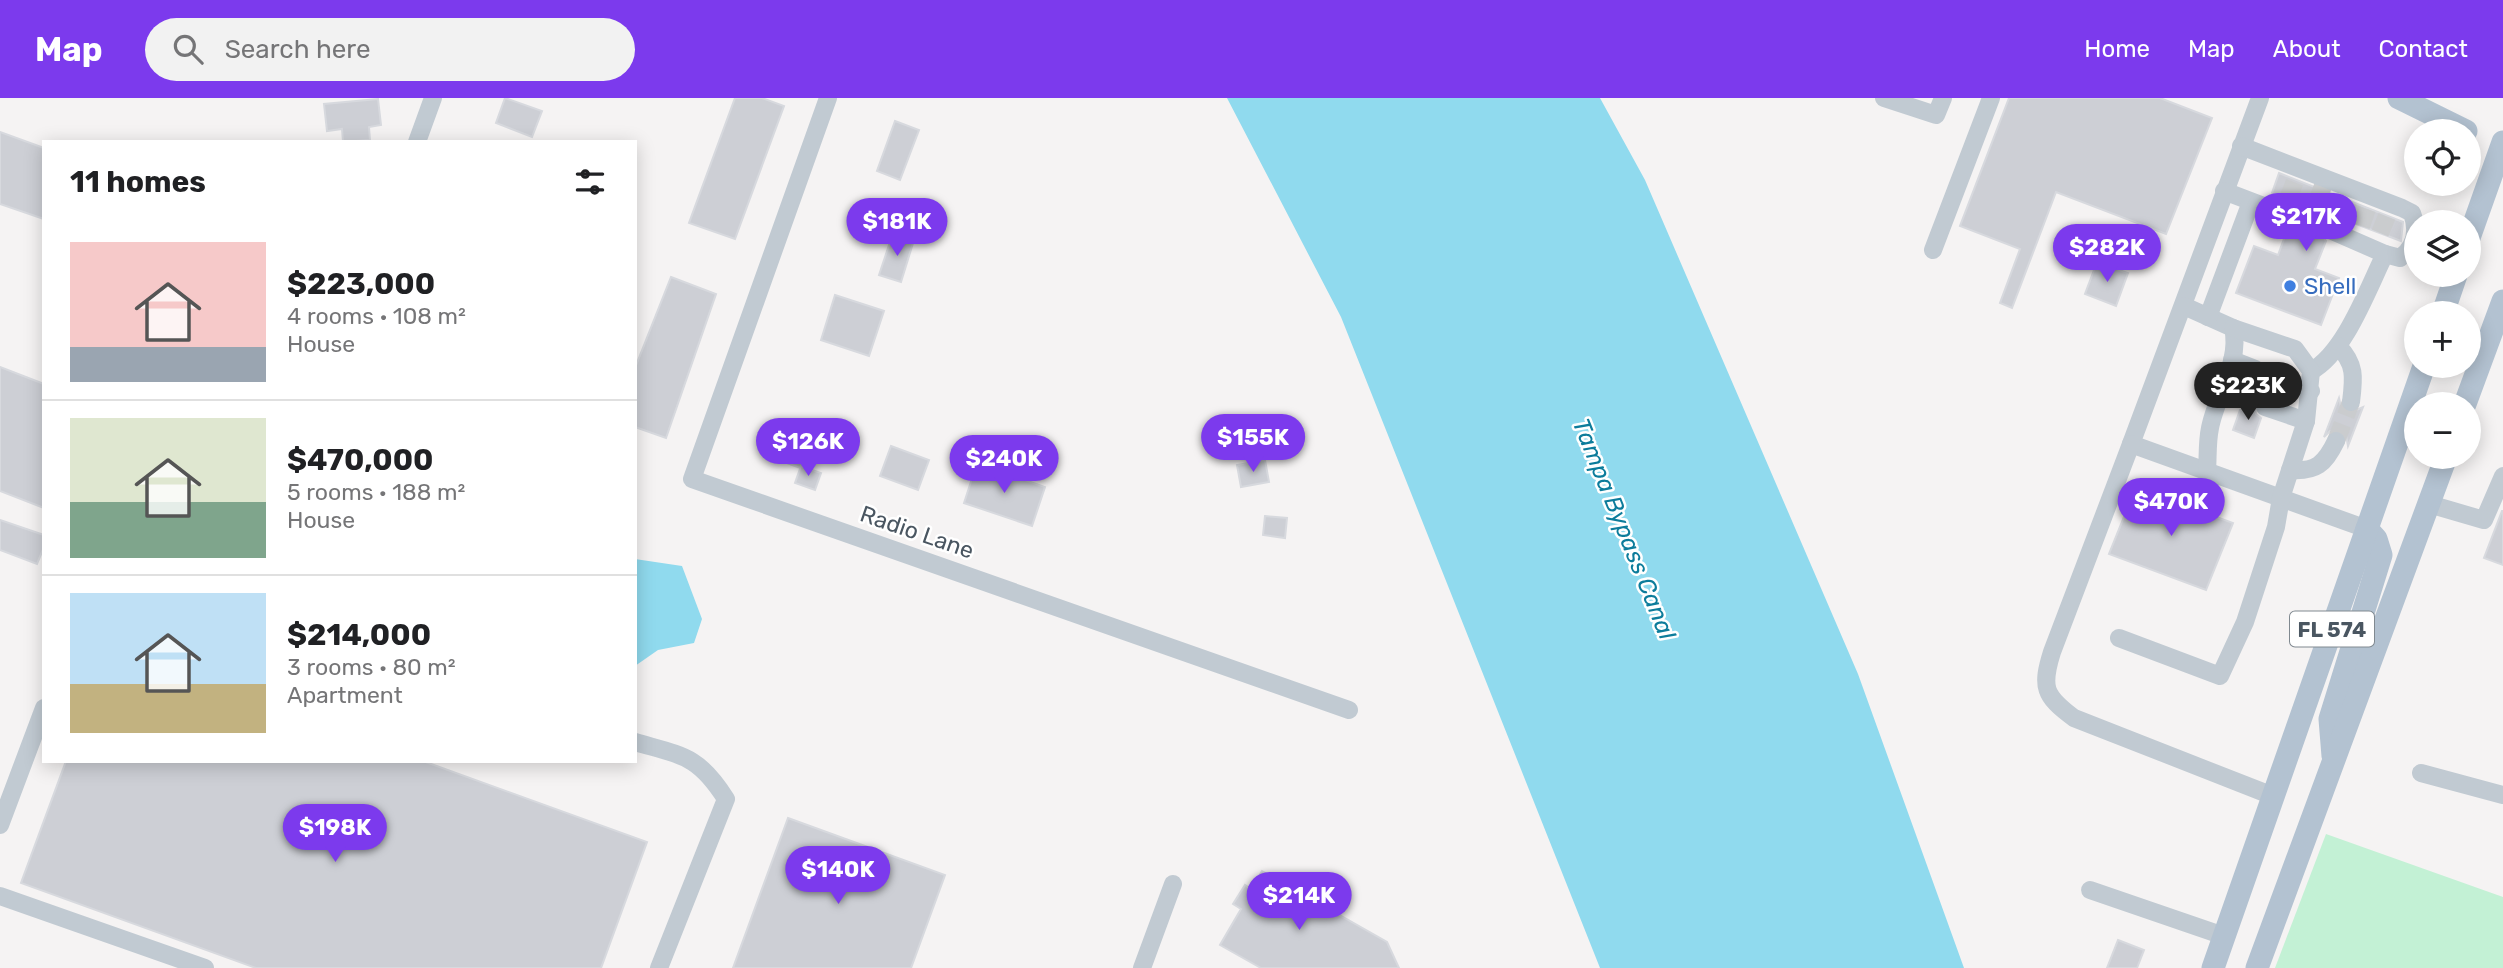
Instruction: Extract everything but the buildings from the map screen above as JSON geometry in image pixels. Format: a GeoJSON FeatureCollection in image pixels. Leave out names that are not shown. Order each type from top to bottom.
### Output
{"type":"FeatureCollection","features":[{"type":"Feature","properties":{"kind":"main road"},"geometry":{"type":"LineString","coordinates":[[2399,98],[2441,119]]}},
{"type":"Feature","properties":{"kind":"main road"},"geometry":{"type":"LineString","coordinates":[[2479,210],[2502,147],[2481,138]]}},
{"type":"Feature","properties":{"kind":"main road"},"geometry":{"type":"LineString","coordinates":[[2469,392],[2503,302]]}},
{"type":"Feature","properties":{"kind":"main road","name":"FL 574"},"geometry":{"type":"LineString","coordinates":[[2213,968],[2420,378]]}},
{"type":"Feature","properties":{"kind":"main road","name":"FL 574"},"geometry":{"type":"LineString","coordinates":[[2257,968],[2442,469]]}},
{"type":"Feature","properties":{"kind":"main road"},"geometry":{"type":"LineString","coordinates":[[2334,762],[2330,719],[2381,555],[2376,539],[2367,529]]}},
{"type":"Feature","properties":{"kind":"street"},"geometry":{"type":"LineString","coordinates":[[418,140],[433,98]]}},
{"type":"Feature","properties":{"kind":"street","name":"Radio Lane"},"geometry":{"type":"LineString","coordinates":[[828,98],[692,479],[1349,710]]}},
{"type":"Feature","properties":{"kind":"street"},"geometry":{"type":"LineString","coordinates":[[1884,98],[1936,115],[1943,98]]}},
{"type":"Feature","properties":{"kind":"street"},"geometry":{"type":"LineString","coordinates":[[1933,250],[1991,98]]}},
{"type":"Feature","properties":{"kind":"street"},"geometry":{"type":"LineString","coordinates":[[2260,98],[2045,673],[2046,690],[2056,705],[2074,719],[2273,796]]}},
{"type":"Feature","properties":{"kind":"street"},"geometry":{"type":"LineString","coordinates":[[2241,146],[2298,172],[2412,213],[2415,234],[2407,253],[2400,258],[2358,234],[2336,227]]}},
{"type":"Feature","properties":{"kind":"street"},"geometry":{"type":"LineString","coordinates":[[2224,191],[2251,202],[2288,210]]}},
{"type":"Feature","properties":{"kind":"street"},"geometry":{"type":"LineString","coordinates":[[2208,317],[2251,202]]}},
{"type":"Feature","properties":{"kind":"street"},"geometry":{"type":"LineString","coordinates":[[2311,372],[2323,365],[2338,346],[2380,246]]}},
{"type":"Feature","properties":{"kind":"street"},"geometry":{"type":"LineString","coordinates":[[2119,638],[2220,676],[2245,622],[2306,421],[2311,372],[2295,349],[2232,328],[2184,306]]}},
{"type":"Feature","properties":{"kind":"street"},"geometry":{"type":"LineString","coordinates":[[2207,471],[2210,429],[2232,360],[2232,328]]}},
{"type":"Feature","properties":{"kind":"street"},"geometry":{"type":"LineString","coordinates":[[2338,346],[2350,358],[2354,371],[2351,402]]}},
{"type":"Feature","properties":{"kind":"street"},"geometry":{"type":"LineString","coordinates":[[2232,360],[2255,369]]}},
{"type":"Feature","properties":{"kind":"street"},"geometry":{"type":"LineString","coordinates":[[2276,377],[2311,391]]}},
{"type":"Feature","properties":{"kind":"street"},"geometry":{"type":"LineString","coordinates":[[2221,391],[2244,399]]}},
{"type":"Feature","properties":{"kind":"street"},"geometry":{"type":"LineString","coordinates":[[2265,407],[2306,421]]}},
{"type":"Feature","properties":{"kind":"street"},"geometry":{"type":"LineString","coordinates":[[2290,470],[2306,471],[2318,468],[2329,456],[2336,441]]}},
{"type":"Feature","properties":{"kind":"street"},"geometry":{"type":"LineString","coordinates":[[2131,444],[2367,529]]}},
{"type":"Feature","properties":{"kind":"street"},"geometry":{"type":"LineString","coordinates":[[2429,504],[2484,520],[2503,476]]}},
{"type":"Feature","properties":{"kind":"street"},"geometry":{"type":"LineString","coordinates":[[0,825],[42,713]]}},
{"type":"Feature","properties":{"kind":"street"},"geometry":{"type":"LineString","coordinates":[[637,742],[686,757],[709,772],[726,799],[659,968]]}},
{"type":"Feature","properties":{"kind":"street"},"geometry":{"type":"LineString","coordinates":[[2421,773],[2503,795]]}},
{"type":"Feature","properties":{"kind":"street"},"geometry":{"type":"LineString","coordinates":[[1142,968],[1173,884]]}},
{"type":"Feature","properties":{"kind":"street"},"geometry":{"type":"LineString","coordinates":[[2090,890],[2224,936]]}},
{"type":"Feature","properties":{"kind":"street"},"geometry":{"type":"LineString","coordinates":[[0,896],[205,968]]}},
{"type":"Feature","properties":{"kind":"green space"},"geometry":{"type":"Polygon","coordinates":[[[2326,834],[2503,897],[2503,968],[2275,968],[2326,834]]]}},
{"type":"Feature","properties":{"kind":"water","name":"Tampa Bypass Canal"},"geometry":{"type":"Polygon","coordinates":[[[1227,98],[1600,98],[1645,180],[1858,674],[1964,968],[1600,968],[1341,317],[1227,98]]]}},
{"type":"Feature","properties":{"kind":"water"},"geometry":{"type":"Polygon","coordinates":[[[637,559],[682,566],[702,619],[694,643],[658,650],[637,665],[637,559]]]}},
{"type":"Feature","properties":{"kind":"tunnel"},"geometry":{"type":"LineString","coordinates":[[2288,199],[2297,176]]}},
{"type":"Feature","properties":{"kind":"tunnel"},"geometry":{"type":"LineString","coordinates":[[2309,223],[2323,186]]}},
{"type":"Feature","properties":{"kind":"tunnel"},"geometry":{"type":"LineString","coordinates":[[2342,219],[2350,196]]}},
{"type":"Feature","properties":{"kind":"tunnel"},"geometry":{"type":"LineString","coordinates":[[2361,226],[2369,203]]}},
{"type":"Feature","properties":{"kind":"tunnel"},"geometry":{"type":"LineString","coordinates":[[2380,233],[2389,211]]}},
{"type":"Feature","properties":{"kind":"tunnel"},"geometry":{"type":"LineString","coordinates":[[2292,217],[2330,230]]}},
{"type":"Feature","properties":{"kind":"tunnel"},"geometry":{"type":"LineString","coordinates":[[2336,441],[2351,402]]}},
{"type":"Feature","properties":{"kind":"place","name":"Shell"},"geometry":{"type":"Point","coordinates":[2290,286]}}]}
